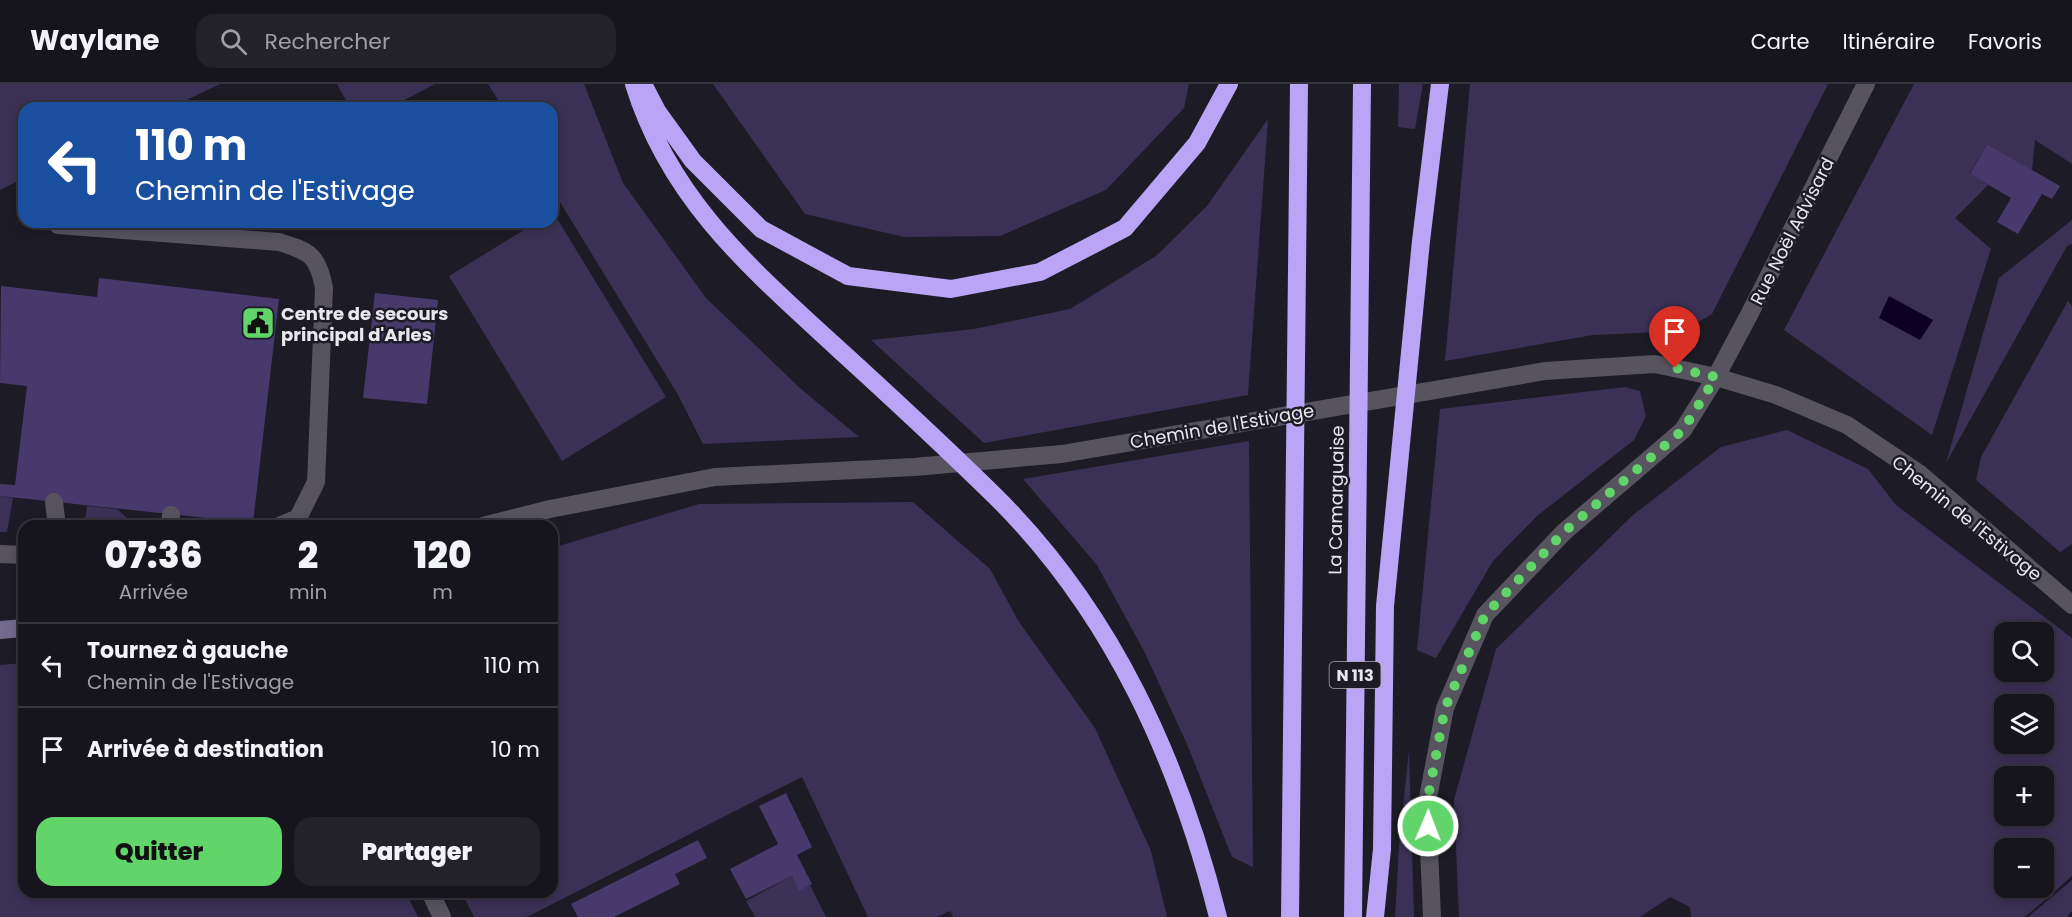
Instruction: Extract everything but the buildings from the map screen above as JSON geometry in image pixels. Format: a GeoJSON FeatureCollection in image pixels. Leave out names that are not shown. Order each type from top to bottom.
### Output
{"type":"FeatureCollection","features":[{"type":"Feature","properties":{"kind":"highway"},"geometry":{"type":"LineString","coordinates":[[634,84],[645,118],[669,167],[691,201],[744,262],[987,488],[1058,566],[1130,675],[1172,767],[1202,852],[1218,917]]}},
{"type":"Feature","properties":{"kind":"highway"},"geometry":{"type":"LineString","coordinates":[[643,84],[657,111],[693,161],[761,229],[848,276],[951,289],[1040,272],[1125,228],[1197,143],[1229,84]]}},
{"type":"Feature","properties":{"kind":"highway"},"geometry":{"type":"LineString","coordinates":[[1290,917],[1299,84]]}},
{"type":"Feature","properties":{"kind":"highway","name":"La Camarguaise"},"geometry":{"type":"LineString","coordinates":[[1353,917],[1362,84]]}},
{"type":"Feature","properties":{"kind":"highway"},"geometry":{"type":"LineString","coordinates":[[1375,917],[1382,849],[1385,606],[1440,84]]}},
{"type":"Feature","properties":{"kind":"street","name":"Rue Noël Advisard"},"geometry":{"type":"LineString","coordinates":[[1432,917],[1427,803],[1445,708],[1485,615],[1564,532],[1683,430],[1716,377],[1866,84]]}},
{"type":"Feature","properties":{"kind":"street"},"geometry":{"type":"LineString","coordinates":[[97,228],[279,242],[306,250],[320,267],[324,288],[316,482],[298,518],[293,520]]}},
{"type":"Feature","properties":{"kind":"street","name":"Chemin de l'Estivage"},"geometry":{"type":"LineString","coordinates":[[507,520],[550,509],[715,477],[914,467],[1062,454],[1545,371],[1655,364],[1716,377],[1776,395],[1847,425],[1920,474],[2072,605]]}},
{"type":"Feature","properties":{"kind":"street"},"geometry":{"type":"LineString","coordinates":[[54,502],[56,520]]}},
{"type":"Feature","properties":{"kind":"street"},"geometry":{"type":"LineString","coordinates":[[0,554],[18,555]]}},
{"type":"Feature","properties":{"kind":"street"},"geometry":{"type":"LineString","coordinates":[[0,630],[18,628]]}},
{"type":"Feature","properties":{"kind":"street"},"geometry":{"type":"LineString","coordinates":[[432,898],[442,917]]}},
{"type":"Feature","properties":{"kind":"shaded area"},"geometry":{"type":"Polygon","coordinates":[[[0,84],[220,84],[182,102],[18,102],[18,181],[0,190],[0,84]]]}},
{"type":"Feature","properties":{"kind":"shaded area"},"geometry":{"type":"Polygon","coordinates":[[[337,84],[435,84],[400,102],[347,102],[337,84]]]}},
{"type":"Feature","properties":{"kind":"shaded area"},"geometry":{"type":"Polygon","coordinates":[[[488,84],[584,84],[623,183],[706,298],[801,389],[859,437],[703,444],[677,393],[558,199],[558,102],[499,102],[488,84]]]}},
{"type":"Feature","properties":{"kind":"shaded area"},"geometry":{"type":"Polygon","coordinates":[[[713,84],[1189,84],[1184,108],[1106,190],[1000,236],[904,237],[805,214],[713,84]]]}},
{"type":"Feature","properties":{"kind":"shaded area"},"geometry":{"type":"Polygon","coordinates":[[[1399,84],[1423,84],[1415,129],[1398,127],[1399,84]]]}},
{"type":"Feature","properties":{"kind":"shaded area"},"geometry":{"type":"Polygon","coordinates":[[[1470,84],[1828,84],[1712,314],[1683,331],[1593,335],[1445,361],[1470,84]]]}},
{"type":"Feature","properties":{"kind":"shaded area"},"geometry":{"type":"Polygon","coordinates":[[[1914,84],[2072,84],[2072,164],[2035,140],[2032,170],[1987,144],[1970,173],[1988,185],[1955,218],[1991,249],[1932,435],[1784,330],[1914,84]]]}},
{"type":"Feature","properties":{"kind":"shaded area"},"geometry":{"type":"Polygon","coordinates":[[[1268,119],[1248,395],[984,443],[871,340],[974,329],[1070,309],[1156,256],[1207,206],[1268,119]]]}},
{"type":"Feature","properties":{"kind":"shaded area"},"geometry":{"type":"Polygon","coordinates":[[[558,220],[666,397],[562,461],[449,276],[527,228],[558,228],[558,220]]]}},
{"type":"Feature","properties":{"kind":"shaded area"},"geometry":{"type":"Polygon","coordinates":[[[2072,220],[2072,244],[2067,246],[1946,463],[1999,278],[2072,220]]]}},
{"type":"Feature","properties":{"kind":"shaded area"},"geometry":{"type":"Polygon","coordinates":[[[1889,296],[1933,320],[1920,340],[1879,318],[1889,296]]]}},
{"type":"Feature","properties":{"kind":"shaded area"},"geometry":{"type":"Polygon","coordinates":[[[2068,301],[2072,306],[2072,544],[2060,552],[1976,480],[1981,457],[2068,301]]]}},
{"type":"Feature","properties":{"kind":"shaded area"},"geometry":{"type":"Polygon","coordinates":[[[1625,387],[1640,391],[1646,416],[1634,440],[1537,516],[1493,561],[1436,658],[1417,650],[1440,409],[1625,387]]]}},
{"type":"Feature","properties":{"kind":"shaded area"},"geometry":{"type":"Polygon","coordinates":[[[1787,430],[1868,469],[1896,505],[2051,622],[1994,622],[1994,682],[2054,682],[2054,624],[2072,638],[2072,876],[2054,892],[2054,838],[1994,838],[1994,898],[2047,898],[2025,917],[1691,917],[1690,907],[1670,897],[1640,917],[1459,917],[1454,800],[1496,649],[1633,515],[1721,447],[1787,430]]]}},
{"type":"Feature","properties":{"kind":"shaded area"},"geometry":{"type":"Polygon","coordinates":[[[1249,441],[1253,867],[1232,857],[1187,744],[1144,651],[1097,565],[1023,479],[1249,441]]]}},
{"type":"Feature","properties":{"kind":"shaded area"},"geometry":{"type":"Polygon","coordinates":[[[0,496],[13,498],[7,532],[0,532],[0,496]]]}},
{"type":"Feature","properties":{"kind":"shaded area"},"geometry":{"type":"Polygon","coordinates":[[[913,502],[990,569],[1019,622],[1095,728],[1151,851],[1167,917],[953,917],[950,911],[937,917],[868,917],[802,777],[527,917],[474,917],[464,898],[558,898],[558,546],[699,504],[913,502]]]}},
{"type":"Feature","properties":{"kind":"shaded area"},"geometry":{"type":"Polygon","coordinates":[[[87,506],[117,509],[129,520],[85,520],[87,506]]]}},
{"type":"Feature","properties":{"kind":"shaded area"},"geometry":{"type":"Polygon","coordinates":[[[18,664],[18,898],[408,898],[418,917],[0,917],[0,665],[18,664]]]}},
{"type":"Feature","properties":{"kind":"shaded area"},"geometry":{"type":"Polygon","coordinates":[[[1409,750],[1414,917],[1395,917],[1399,847],[1409,750]]]}},
{"type":"Feature","properties":{"kind":"shaded area"},"geometry":{"type":"Polygon","coordinates":[[[792,876],[799,890],[810,885],[826,917],[755,917],[746,901],[792,876]]]}},
{"type":"Feature","properties":{"kind":"shaded area"},"geometry":{"type":"Polygon","coordinates":[[[2072,880],[2072,911],[2067,917],[2028,917],[2051,898],[2054,898],[2054,895],[2072,880]]]}},
{"type":"Feature","properties":{"kind":"place","name":"Centre de secours principal d'Arles"},"geometry":{"type":"Point","coordinates":[258,323]}},
{"type":"Feature","properties":{"kind":"route"},"geometry":{"type":"LineString","coordinates":[[1428,826],[1427,803],[1445,708],[1485,615],[1564,532],[1683,430],[1716,377],[1675,368]]}}]}
